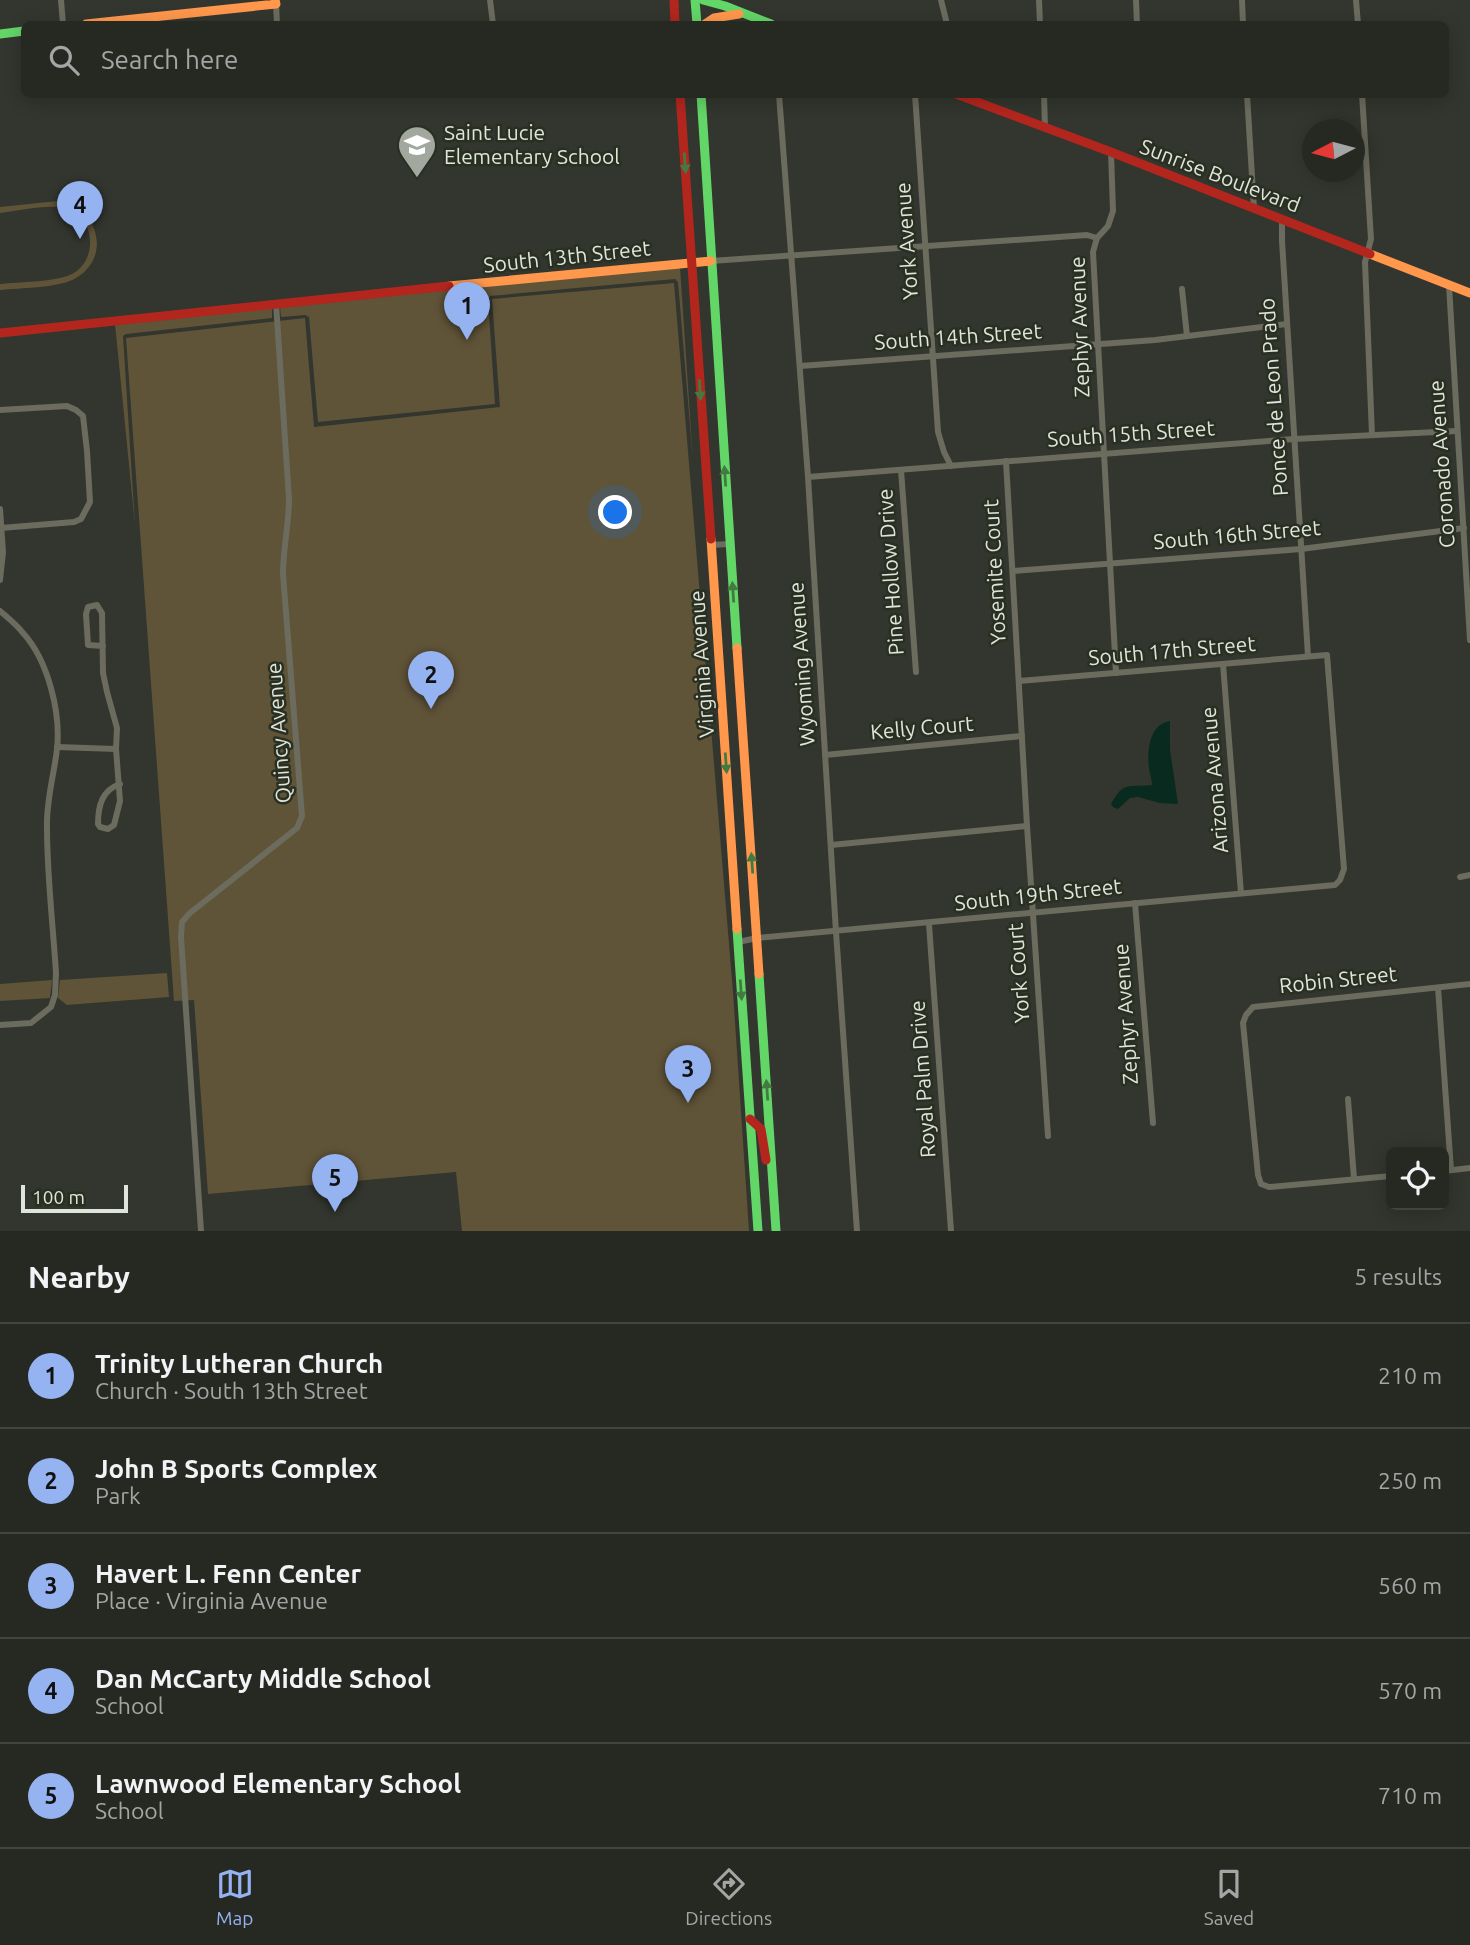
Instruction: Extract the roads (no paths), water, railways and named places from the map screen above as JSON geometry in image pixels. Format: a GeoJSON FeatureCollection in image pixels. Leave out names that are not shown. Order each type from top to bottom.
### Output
{"type":"FeatureCollection","features":[{"type":"Feature","properties":{"kind":"main road"},"geometry":{"type":"LineString","coordinates":[[674,0],[675,21]]}},
{"type":"Feature","properties":{"kind":"main road"},"geometry":{"type":"LineString","coordinates":[[695,0],[697,21]]}},
{"type":"Feature","properties":{"kind":"main road"},"geometry":{"type":"LineString","coordinates":[[703,0],[763,21]]}},
{"type":"Feature","properties":{"kind":"main road"},"geometry":{"type":"LineString","coordinates":[[112,21],[276,2]]}},
{"type":"Feature","properties":{"kind":"main road"},"geometry":{"type":"LineString","coordinates":[[710,21],[744,14]]}},
{"type":"Feature","properties":{"kind":"main road"},"geometry":{"type":"LineString","coordinates":[[0,34],[21,31]]}},
{"type":"Feature","properties":{"kind":"main road","name":"Virginia Avenue"},"geometry":{"type":"LineString","coordinates":[[680,98],[758,1231]]}},
{"type":"Feature","properties":{"kind":"main road","name":"Virginia Avenue"},"geometry":{"type":"LineString","coordinates":[[701,98],[776,1230]]}},
{"type":"Feature","properties":{"kind":"main road","name":"Sunrise Boulevard"},"geometry":{"type":"LineString","coordinates":[[966,98],[1470,293]]}},
{"type":"Feature","properties":{"kind":"main road","name":"South 13th Street"},"geometry":{"type":"LineString","coordinates":[[0,333],[710,261]]}},
{"type":"Feature","properties":{"kind":"main road"},"geometry":{"type":"LineString","coordinates":[[750,1119],[761,1129],[776,1230]]}},
{"type":"Feature","properties":{"kind":"street"},"geometry":{"type":"LineString","coordinates":[[61,0],[63,21]]}},
{"type":"Feature","properties":{"kind":"street"},"geometry":{"type":"LineString","coordinates":[[491,0],[493,21]]}},
{"type":"Feature","properties":{"kind":"street"},"geometry":{"type":"LineString","coordinates":[[941,0],[946,21]]}},
{"type":"Feature","properties":{"kind":"street"},"geometry":{"type":"LineString","coordinates":[[1039,0],[1040,21]]}},
{"type":"Feature","properties":{"kind":"street"},"geometry":{"type":"LineString","coordinates":[[1136,0],[1138,21]]}},
{"type":"Feature","properties":{"kind":"street"},"geometry":{"type":"LineString","coordinates":[[1242,0],[1243,21]]}},
{"type":"Feature","properties":{"kind":"street"},"geometry":{"type":"LineString","coordinates":[[1356,0],[1358,21]]}},
{"type":"Feature","properties":{"kind":"street"},"geometry":{"type":"LineString","coordinates":[[276,2],[277,21]]}},
{"type":"Feature","properties":{"kind":"street","name":"Wyoming Avenue"},"geometry":{"type":"LineString","coordinates":[[779,98],[808,477],[857,1231]]}},
{"type":"Feature","properties":{"kind":"street","name":"York Avenue"},"geometry":{"type":"LineString","coordinates":[[915,98],[938,432],[951,466]]}},
{"type":"Feature","properties":{"kind":"street"},"geometry":{"type":"LineString","coordinates":[[1044,98],[1045,128]]}},
{"type":"Feature","properties":{"kind":"street"},"geometry":{"type":"LineString","coordinates":[[1247,98],[1254,209]]}},
{"type":"Feature","properties":{"kind":"street"},"geometry":{"type":"LineString","coordinates":[[1362,98],[1371,239],[1365,262],[1372,435]]}},
{"type":"Feature","properties":{"kind":"street","name":"Zephyr Avenue"},"geometry":{"type":"LineString","coordinates":[[1111,152],[1113,211],[1108,226],[1097,238],[1093,251],[1116,673]]}},
{"type":"Feature","properties":{"kind":"street","name":"Ponce de Leon Prado"},"geometry":{"type":"LineString","coordinates":[[1282,219],[1307,656]]}},
{"type":"Feature","properties":{"kind":"street","name":"South 13th Street"},"geometry":{"type":"LineString","coordinates":[[710,261],[1087,235],[1097,238]]}},
{"type":"Feature","properties":{"kind":"street","name":"Coronado Avenue"},"geometry":{"type":"LineString","coordinates":[[1449,285],[1470,640]]}},
{"type":"Feature","properties":{"kind":"street"},"geometry":{"type":"LineString","coordinates":[[1182,289],[1186,336]]}},
{"type":"Feature","properties":{"kind":"street","name":"Quincy Avenue"},"geometry":{"type":"LineString","coordinates":[[201,1231],[182,922],[297,828],[302,816],[283,574],[289,499],[276,303]]}},
{"type":"Feature","properties":{"kind":"street","name":"South 14th Street"},"geometry":{"type":"LineString","coordinates":[[800,366],[1098,344],[1287,324]]}},
{"type":"Feature","properties":{"kind":"street"},"geometry":{"type":"LineString","coordinates":[[0,410],[67,406],[83,416],[88,451],[90,502],[81,519],[74,523],[1,528]]}},
{"type":"Feature","properties":{"kind":"street","name":"South 15th Street"},"geometry":{"type":"LineString","coordinates":[[808,477],[1294,439],[1457,431]]}},
{"type":"Feature","properties":{"kind":"street","name":"Yosemite Court"},"geometry":{"type":"LineString","coordinates":[[1006,461],[1019,681]]}},
{"type":"Feature","properties":{"kind":"street","name":"Pine Hollow Drive"},"geometry":{"type":"LineString","coordinates":[[901,470],[916,672]]}},
{"type":"Feature","properties":{"kind":"street"},"geometry":{"type":"LineString","coordinates":[[0,509],[3,552],[0,580]]}},
{"type":"Feature","properties":{"kind":"street","name":"South 16th Street"},"geometry":{"type":"LineString","coordinates":[[1013,571],[1301,548],[1464,528]]}},
{"type":"Feature","properties":{"kind":"street"},"geometry":{"type":"LineString","coordinates":[[711,545],[730,544]]}},
{"type":"Feature","properties":{"kind":"street"},"geometry":{"type":"LineString","coordinates":[[103,646],[88,646],[86,614],[88,607],[93,605],[100,607],[102,613],[103,646],[103,673],[117,728],[116,749],[120,784],[120,801],[114,825],[108,829],[100,827],[98,811],[105,793],[120,784]]}},
{"type":"Feature","properties":{"kind":"street"},"geometry":{"type":"LineString","coordinates":[[0,611],[24,634],[40,658],[51,688],[57,719],[57,747],[50,782],[47,825],[55,995],[51,1007],[31,1023],[0,1025]]}},
{"type":"Feature","properties":{"kind":"street","name":"South 17th Street"},"geometry":{"type":"LineString","coordinates":[[1019,681],[1327,654],[1344,869],[1340,880]]}},
{"type":"Feature","properties":{"kind":"street","name":"Arizona Avenue"},"geometry":{"type":"LineString","coordinates":[[1223,664],[1241,893]]}},
{"type":"Feature","properties":{"kind":"street","name":"York Court"},"geometry":{"type":"LineString","coordinates":[[1019,681],[1048,1136]]}},
{"type":"Feature","properties":{"kind":"street","name":"Kelly Court"},"geometry":{"type":"LineString","coordinates":[[825,755],[1022,736]]}},
{"type":"Feature","properties":{"kind":"street"},"geometry":{"type":"LineString","coordinates":[[57,747],[116,749]]}},
{"type":"Feature","properties":{"kind":"street"},"geometry":{"type":"LineString","coordinates":[[831,845],[1027,827]]}},
{"type":"Feature","properties":{"kind":"street"},"geometry":{"type":"LineString","coordinates":[[1460,877],[1470,875]]}},
{"type":"Feature","properties":{"kind":"street","name":"South 19th Street"},"geometry":{"type":"LineString","coordinates":[[738,942],[757,938],[1335,885],[1340,880]]}},
{"type":"Feature","properties":{"kind":"street","name":"Zephyr Avenue"},"geometry":{"type":"LineString","coordinates":[[1135,903],[1153,1123]]}},
{"type":"Feature","properties":{"kind":"street","name":"Royal Palm Drive"},"geometry":{"type":"LineString","coordinates":[[929,924],[951,1231]]}},
{"type":"Feature","properties":{"kind":"street","name":"Robin Street"},"geometry":{"type":"LineString","coordinates":[[1354,1180],[1269,1187],[1261,1184],[1243,1023],[1246,1015],[1253,1007],[1470,984]]}},
{"type":"Feature","properties":{"kind":"street"},"geometry":{"type":"LineString","coordinates":[[1438,988],[1446,1147]]}},
{"type":"Feature","properties":{"kind":"street"},"geometry":{"type":"LineString","coordinates":[[1348,1099],[1354,1180],[1386,1177]]}},
{"type":"Feature","properties":{"kind":"street"},"geometry":{"type":"LineString","coordinates":[[1449,1170],[1470,1168]]}},
{"type":"Feature","properties":{"kind":"place","name":"Saint Lucie Elementary School"},"geometry":{"type":"Point","coordinates":[417,179]}},
{"type":"Feature","properties":{"kind":"place","name":"Dan McCarty Middle School"},"geometry":{"type":"Point","coordinates":[80,239]}},
{"type":"Feature","properties":{"kind":"place","name":"Trinity Lutheran Church"},"geometry":{"type":"Point","coordinates":[467,340]}},
{"type":"Feature","properties":{"kind":"place","name":"John B Sports Complex"},"geometry":{"type":"Point","coordinates":[431,709]}},
{"type":"Feature","properties":{"kind":"place","name":"Havert L. Fenn Center"},"geometry":{"type":"Point","coordinates":[688,1103]}},
{"type":"Feature","properties":{"kind":"place","name":"Lawnwood Elementary School"},"geometry":{"type":"Point","coordinates":[335,1212]}}]}
